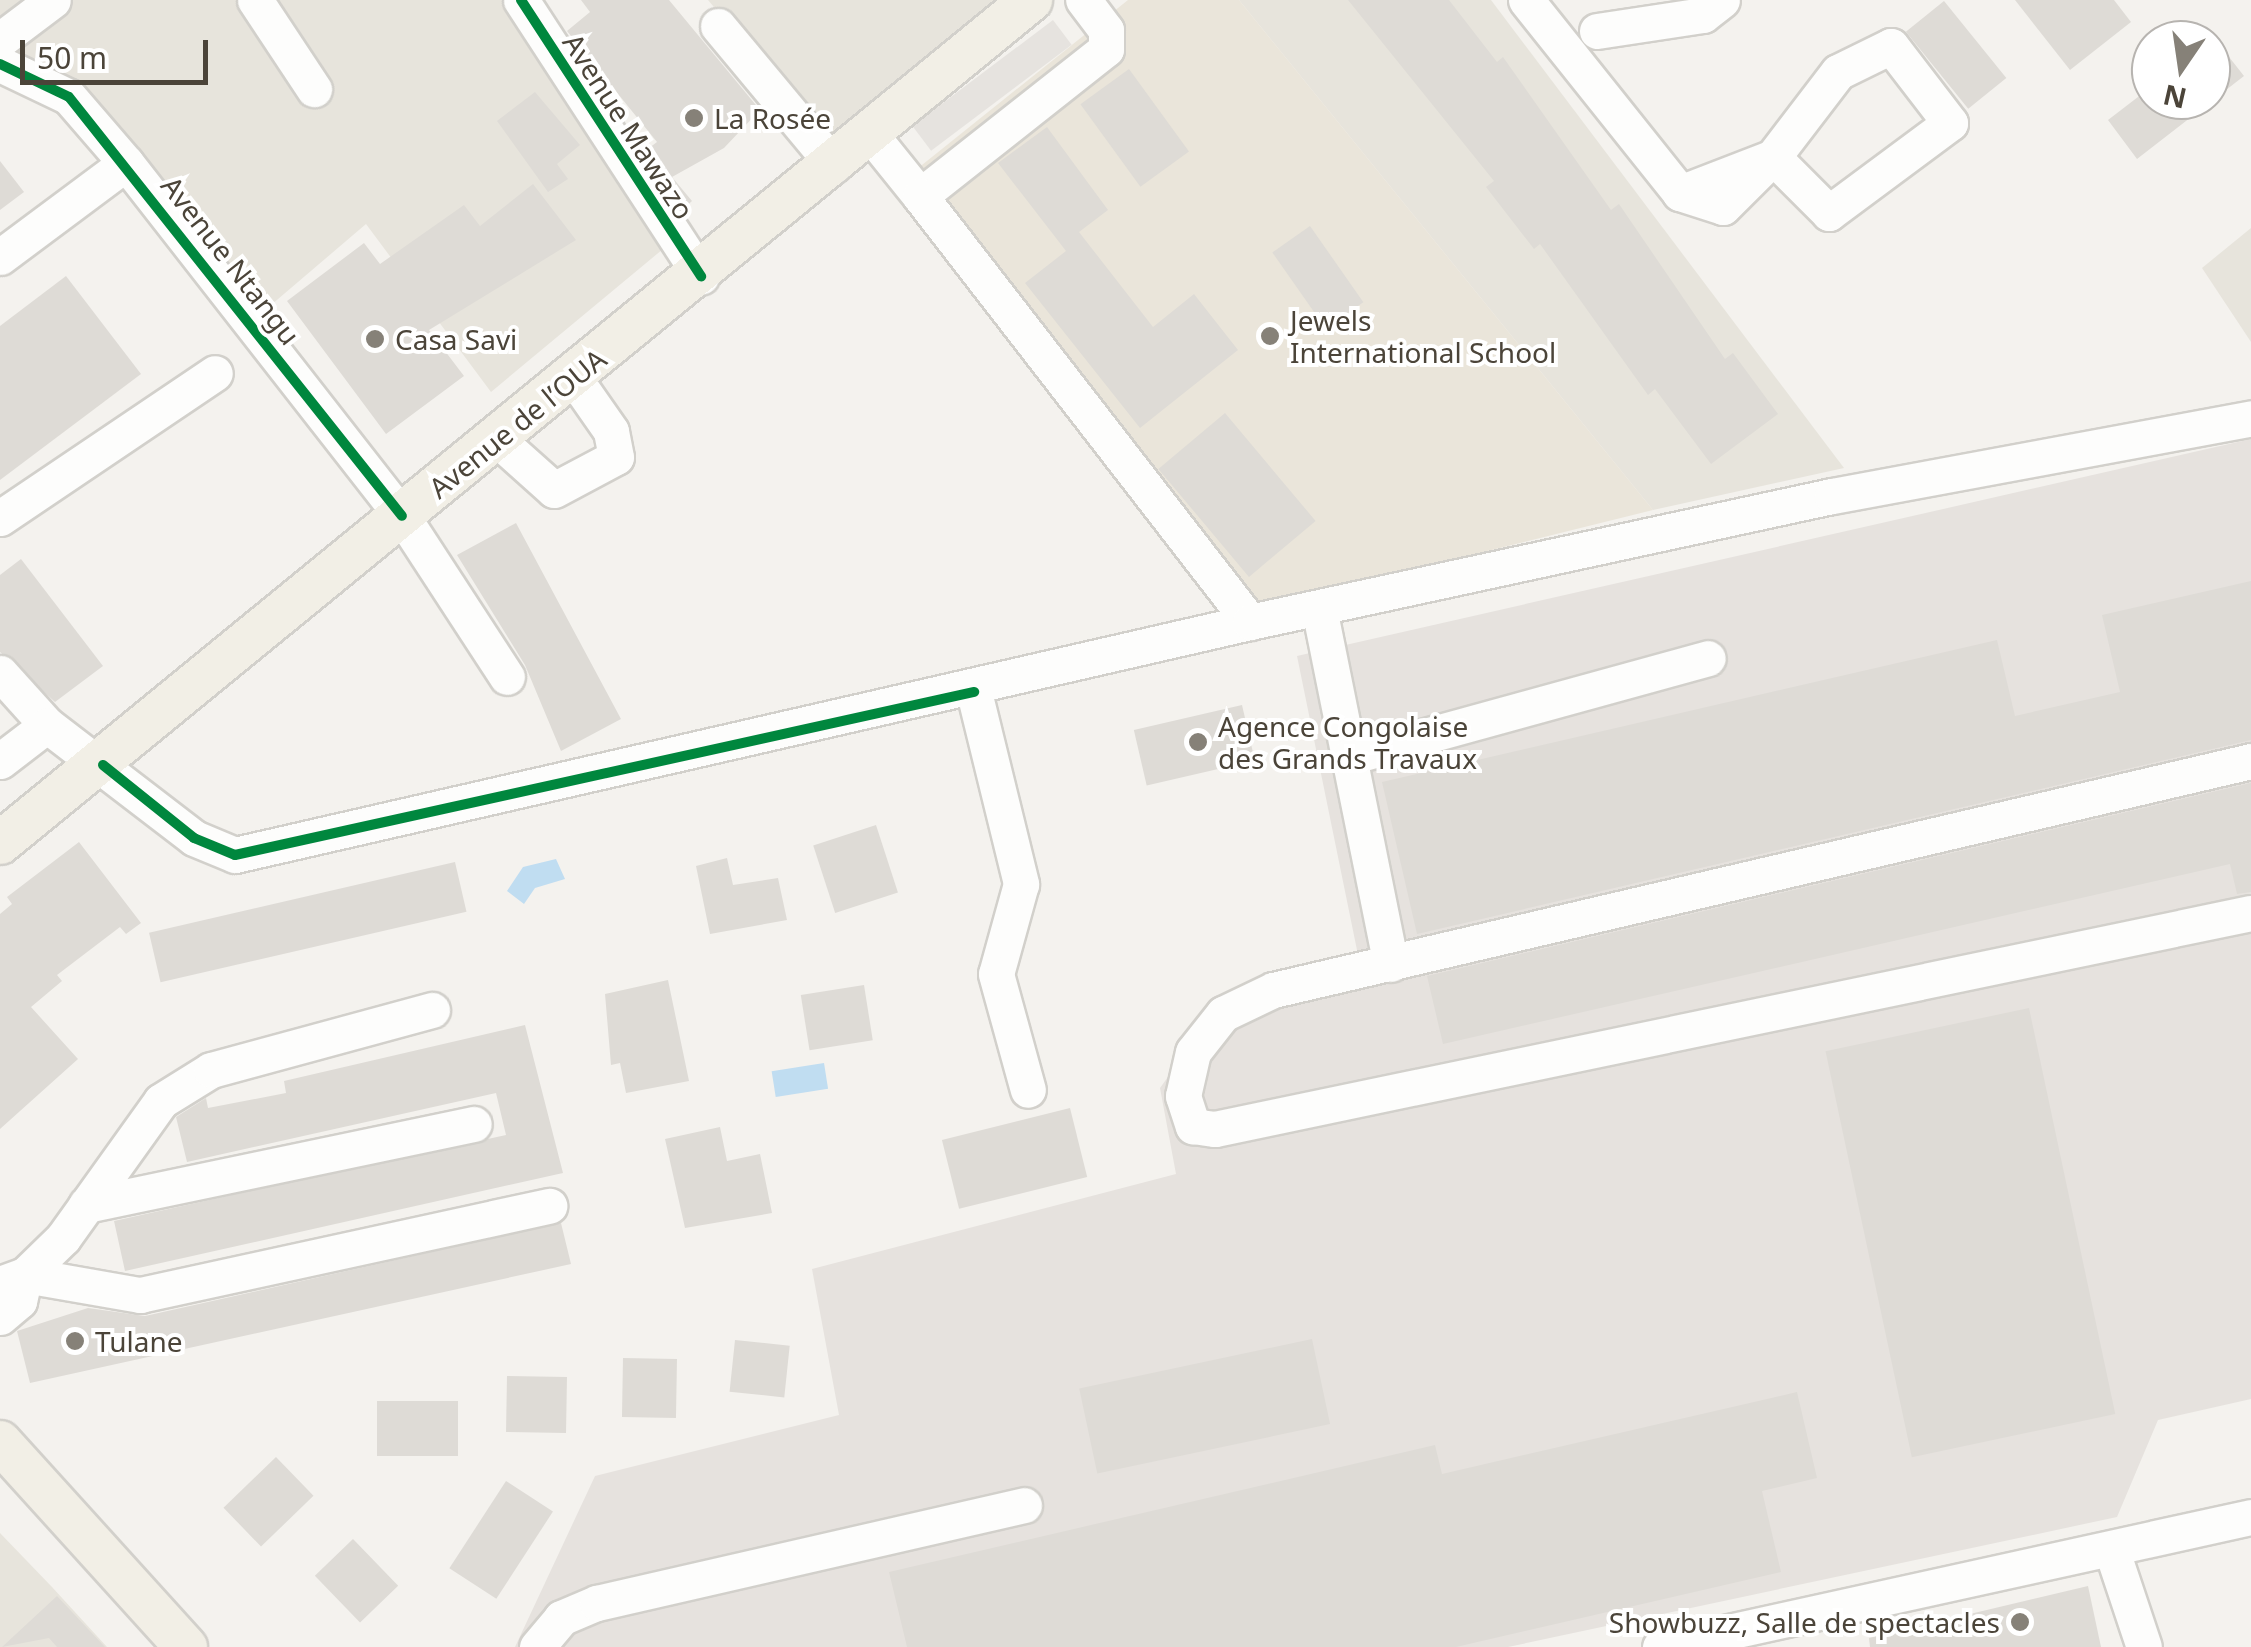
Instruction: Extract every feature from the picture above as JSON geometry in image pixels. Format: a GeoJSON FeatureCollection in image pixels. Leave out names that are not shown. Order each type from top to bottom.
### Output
{"type":"FeatureCollection","features":[{"type":"Feature","properties":{"kind":"main road","name":"Avenue de l’OUA"},"geometry":{"type":"LineString","coordinates":[[0,843],[103,765],[402,516],[701,276],[1023,3]]}},
{"type":"Feature","properties":{"kind":"main road"},"geometry":{"type":"LineString","coordinates":[[0,1442],[186,1647]]}},
{"type":"Feature","properties":{"kind":"street"},"geometry":{"type":"LineString","coordinates":[[0,40],[53,0]]}},
{"type":"Feature","properties":{"kind":"street"},"geometry":{"type":"LineString","coordinates":[[255,0],[314,89]]}},
{"type":"Feature","properties":{"kind":"street","name":"Avenue Mawazo"},"geometry":{"type":"LineString","coordinates":[[521,0],[701,276]]}},
{"type":"Feature","properties":{"kind":"street"},"geometry":{"type":"LineString","coordinates":[[920,196],[1106,49],[1106,30],[1083,0]]}},
{"type":"Feature","properties":{"kind":"street"},"geometry":{"type":"LineString","coordinates":[[1526,0],[1680,193],[1773,158],[1838,72],[1891,46],[1950,123],[1829,213],[1773,158]]}},
{"type":"Feature","properties":{"kind":"street"},"geometry":{"type":"LineString","coordinates":[[1597,31],[1703,15],[1722,0]]}},
{"type":"Feature","properties":{"kind":"street"},"geometry":{"type":"LineString","coordinates":[[718,26],[834,166]]}},
{"type":"Feature","properties":{"kind":"street","name":"Avenue Ntangu"},"geometry":{"type":"LineString","coordinates":[[0,64],[69,98],[126,163],[402,516],[507,678]]}},
{"type":"Feature","properties":{"kind":"street"},"geometry":{"type":"LineString","coordinates":[[871,135],[1250,622]]}},
{"type":"Feature","properties":{"kind":"street"},"geometry":{"type":"LineString","coordinates":[[0,257],[126,163]]}},
{"type":"Feature","properties":{"kind":"street"},"geometry":{"type":"LineString","coordinates":[[0,518],[215,373]]}},
{"type":"Feature","properties":{"kind":"street"},"geometry":{"type":"LineString","coordinates":[[497,439],[554,490],[616,457],[610,431],[574,378]]}},
{"type":"Feature","properties":{"kind":"street"},"geometry":{"type":"LineString","coordinates":[[0,673],[47,726],[194,838],[236,855],[974,692],[1250,622],[1832,496],[2251,418]]}},
{"type":"Feature","properties":{"kind":"street"},"geometry":{"type":"LineString","coordinates":[[1320,608],[1391,964]]}},
{"type":"Feature","properties":{"kind":"street"},"geometry":{"type":"LineString","coordinates":[[1349,757],[1708,658]]}},
{"type":"Feature","properties":{"kind":"street"},"geometry":{"type":"LineString","coordinates":[[974,692],[1021,884],[997,990],[1028,1090]]}},
{"type":"Feature","properties":{"kind":"street"},"geometry":{"type":"LineString","coordinates":[[0,761],[47,726]]}},
{"type":"Feature","properties":{"kind":"street"},"geometry":{"type":"LineString","coordinates":[[2251,761],[1274,990],[1223,1014],[1185,1071],[1194,1126],[1215,1130],[2251,913]]}},
{"type":"Feature","properties":{"kind":"street"},"geometry":{"type":"LineString","coordinates":[[12,1280],[86,1205],[148,1115],[211,1070],[432,1010]]}},
{"type":"Feature","properties":{"kind":"street"},"geometry":{"type":"LineString","coordinates":[[86,1205],[474,1124]]}},
{"type":"Feature","properties":{"kind":"street"},"geometry":{"type":"LineString","coordinates":[[12,1280],[140,1295],[549,1206]]}},
{"type":"Feature","properties":{"kind":"street"},"geometry":{"type":"LineString","coordinates":[[0,1317],[19,1300],[12,1280]]}},
{"type":"Feature","properties":{"kind":"street"},"geometry":{"type":"LineString","coordinates":[[538,1647],[561,1618],[598,1603],[1024,1504]]}},
{"type":"Feature","properties":{"kind":"street"},"geometry":{"type":"LineString","coordinates":[[1660,1647],[2112,1552],[2251,1518]]}},
{"type":"Feature","properties":{"kind":"street"},"geometry":{"type":"LineString","coordinates":[[2112,1552],[2144,1647]]}},
{"type":"Feature","properties":{"kind":"shaded area"},"geometry":{"type":"Polygon","coordinates":[[[0,0],[505,0],[663,249],[491,392],[366,224],[264,311],[47,64],[0,50],[0,0]]]}},
{"type":"Feature","properties":{"kind":"shaded area"},"geometry":{"type":"Polygon","coordinates":[[[708,0],[998,0],[832,146],[708,0]]]}},
{"type":"Feature","properties":{"kind":"shaded area","name":"Jewels International School"},"geometry":{"type":"Polygon","coordinates":[[[1128,0],[1239,0],[1653,510],[1242,612],[907,177],[1128,0]]]}},
{"type":"Feature","properties":{"kind":"shaded area"},"geometry":{"type":"Polygon","coordinates":[[[1239,0],[1491,0],[1844,468],[1653,510],[1239,0]]]}},
{"type":"Feature","properties":{"kind":"shaded area"},"geometry":{"type":"Polygon","coordinates":[[[1053,20],[1072,45],[931,151],[912,126],[1053,20]]]}},
{"type":"Feature","properties":{"kind":"shaded area"},"geometry":{"type":"Polygon","coordinates":[[[2251,228],[2251,342],[2202,268],[2251,228]]]}},
{"type":"Feature","properties":{"kind":"shaded area"},"geometry":{"type":"Polygon","coordinates":[[[2251,439],[2251,1399],[2158,1420],[2117,1517],[1508,1647],[515,1647],[595,1476],[839,1415],[812,1269],[1176,1174],[1160,1088],[1231,989],[1358,955],[1297,656],[2251,439]]]}},
{"type":"Feature","properties":{"kind":"shaded area"},"geometry":{"type":"Polygon","coordinates":[[[0,1533],[52,1587],[107,1647],[0,1647],[0,1533]]]}},
{"type":"Feature","properties":{"kind":"water"},"geometry":{"type":"Polygon","coordinates":[[[556,859],[565,879],[535,888],[524,904],[507,891],[523,867],[556,859]]]}},
{"type":"Feature","properties":{"kind":"water"},"geometry":{"type":"Polygon","coordinates":[[[824,1063],[828,1089],[776,1097],[772,1071],[824,1063]]]}},
{"type":"Feature","properties":{"kind":"building"},"geometry":{"type":"Polygon","coordinates":[[[581,0],[669,0],[760,110],[724,148],[672,177],[692,201],[683,209],[645,151],[657,142],[567,31],[590,12],[581,0]]]}},
{"type":"Feature","properties":{"kind":"building"},"geometry":{"type":"Polygon","coordinates":[[[1348,0],[1449,0],[1497,62],[1503,57],[1611,210],[1619,204],[1725,359],[1733,353],[1778,414],[1711,464],[1655,389],[1648,395],[1540,244],[1534,249],[1486,187],[1494,181],[1348,0]]]}},
{"type":"Feature","properties":{"kind":"building"},"geometry":{"type":"Polygon","coordinates":[[[2015,0],[2114,0],[2131,22],[2070,70],[2015,0]]]}},
{"type":"Feature","properties":{"kind":"building"},"geometry":{"type":"Polygon","coordinates":[[[1944,1],[2006,78],[1968,109],[1906,32],[1944,1]]]}},
{"type":"Feature","properties":{"kind":"building"},"geometry":{"type":"Polygon","coordinates":[[[2231,59],[2244,76],[2231,86],[2231,59]]]}},
{"type":"Feature","properties":{"kind":"building"},"geometry":{"type":"Polygon","coordinates":[[[1129,69],[1189,152],[1140,187],[1080,104],[1129,69]]]}},
{"type":"Feature","properties":{"kind":"building"},"geometry":{"type":"Polygon","coordinates":[[[535,92],[580,145],[557,164],[568,179],[548,192],[497,121],[535,92]]]}},
{"type":"Feature","properties":{"kind":"building"},"geometry":{"type":"Polygon","coordinates":[[[2131,102],[2131,120],[2187,120],[2137,159],[2108,120],[2131,102]]]}},
{"type":"Feature","properties":{"kind":"building"},"geometry":{"type":"Polygon","coordinates":[[[1047,127],[1108,210],[1079,232],[1153,327],[1194,294],[1238,350],[1140,428],[1025,283],[1066,251],[998,163],[1047,127]]]}},
{"type":"Feature","properties":{"kind":"building"},"geometry":{"type":"Polygon","coordinates":[[[0,161],[24,192],[0,210],[0,161]]]}},
{"type":"Feature","properties":{"kind":"building"},"geometry":{"type":"Polygon","coordinates":[[[533,184],[576,240],[429,330],[464,376],[386,434],[287,301],[364,243],[380,264],[464,205],[480,226],[533,184]]]}},
{"type":"Feature","properties":{"kind":"building"},"geometry":{"type":"Polygon","coordinates":[[[1310,226],[1363,302],[1326,329],[1272,252],[1310,226]]]}},
{"type":"Feature","properties":{"kind":"building"},"geometry":{"type":"Polygon","coordinates":[[[66,276],[141,374],[0,480],[0,326],[66,276]]]}},
{"type":"Feature","properties":{"kind":"building"},"geometry":{"type":"Polygon","coordinates":[[[1225,413],[1316,521],[1249,577],[1158,469],[1225,413]]]}},
{"type":"Feature","properties":{"kind":"building"},"geometry":{"type":"Polygon","coordinates":[[[516,523],[621,719],[561,751],[525,665],[457,555],[516,523]]]}},
{"type":"Feature","properties":{"kind":"building"},"geometry":{"type":"Polygon","coordinates":[[[21,559],[103,666],[55,702],[0,652],[0,575],[21,559]]]}},
{"type":"Feature","properties":{"kind":"building"},"geometry":{"type":"Polygon","coordinates":[[[2251,581],[2251,740],[1417,934],[1382,782],[1997,640],[2015,716],[2120,692],[2102,615],[2251,581]]]}},
{"type":"Feature","properties":{"kind":"building","name":"Agence Congolaise des Grands Travaux"},"geometry":{"type":"Polygon","coordinates":[[[1242,705],[1255,761],[1147,786],[1134,730],[1242,705]]]}},
{"type":"Feature","properties":{"kind":"building"},"geometry":{"type":"Polygon","coordinates":[[[2251,783],[2251,892],[2237,894],[2230,864],[1443,1044],[1427,976],[2251,783]]]}},
{"type":"Feature","properties":{"kind":"building"},"geometry":{"type":"Polygon","coordinates":[[[876,825],[898,893],[835,913],[813,845],[876,825]]]}},
{"type":"Feature","properties":{"kind":"building"},"geometry":{"type":"Polygon","coordinates":[[[79,842],[141,923],[126,934],[120,927],[57,975],[62,981],[31,1007],[78,1059],[0,1129],[0,914],[12,904],[7,897],[79,842]]]}},
{"type":"Feature","properties":{"kind":"building"},"geometry":{"type":"Polygon","coordinates":[[[727,858],[733,885],[778,878],[787,920],[710,934],[696,866],[727,858]]]}},
{"type":"Feature","properties":{"kind":"building"},"geometry":{"type":"Polygon","coordinates":[[[455,862],[466,912],[161,982],[149,933],[455,862]]]}},
{"type":"Feature","properties":{"kind":"building"},"geometry":{"type":"Polygon","coordinates":[[[668,980],[689,1081],[626,1093],[620,1063],[611,1065],[605,994],[668,980]]]}},
{"type":"Feature","properties":{"kind":"building"},"geometry":{"type":"Polygon","coordinates":[[[864,985],[873,1040],[810,1050],[801,995],[864,985]]]}},
{"type":"Feature","properties":{"kind":"building"},"geometry":{"type":"Polygon","coordinates":[[[2029,1008],[2115,1414],[1912,1457],[1826,1051],[2029,1008]]]}},
{"type":"Feature","properties":{"kind":"building"},"geometry":{"type":"Polygon","coordinates":[[[525,1025],[563,1173],[125,1271],[114,1221],[506,1135],[496,1093],[187,1162],[176,1117],[206,1098],[208,1108],[286,1093],[284,1081],[525,1025]]]}},
{"type":"Feature","properties":{"kind":"building"},"geometry":{"type":"Polygon","coordinates":[[[1070,1108],[1087,1177],[959,1209],[942,1140],[1070,1108]]]}},
{"type":"Feature","properties":{"kind":"building"},"geometry":{"type":"Polygon","coordinates":[[[720,1127],[727,1161],[760,1154],[772,1213],[685,1228],[665,1139],[720,1127]]]}},
{"type":"Feature","properties":{"kind":"building"},"geometry":{"type":"Polygon","coordinates":[[[561,1223],[571,1264],[30,1383],[17,1331],[88,1308],[145,1316],[561,1223]]]}},
{"type":"Feature","properties":{"kind":"building"},"geometry":{"type":"Polygon","coordinates":[[[1312,1339],[1330,1424],[1097,1474],[1079,1388],[1312,1339]]]}},
{"type":"Feature","properties":{"kind":"building"},"geometry":{"type":"Polygon","coordinates":[[[735,1340],[790,1346],[784,1397],[730,1392],[735,1340]]]}},
{"type":"Feature","properties":{"kind":"building"},"geometry":{"type":"Polygon","coordinates":[[[623,1358],[677,1359],[676,1418],[622,1417],[623,1358]]]}},
{"type":"Feature","properties":{"kind":"building"},"geometry":{"type":"Polygon","coordinates":[[[507,1376],[567,1377],[566,1433],[506,1432],[507,1376]]]}},
{"type":"Feature","properties":{"kind":"building"},"geometry":{"type":"Polygon","coordinates":[[[1797,1392],[1817,1478],[1762,1491],[1781,1572],[1456,1647],[907,1647],[889,1572],[1435,1445],[1442,1474],[1797,1392]]]}},
{"type":"Feature","properties":{"kind":"building"},"geometry":{"type":"Polygon","coordinates":[[[377,1401],[458,1401],[458,1456],[377,1456],[377,1401]]]}},
{"type":"Feature","properties":{"kind":"building"},"geometry":{"type":"Polygon","coordinates":[[[276,1457],[314,1496],[261,1547],[223,1508],[276,1457]]]}},
{"type":"Feature","properties":{"kind":"building"},"geometry":{"type":"Polygon","coordinates":[[[506,1481],[553,1511],[496,1599],[449,1568],[506,1481]]]}},
{"type":"Feature","properties":{"kind":"building"},"geometry":{"type":"Polygon","coordinates":[[[353,1539],[398,1586],[360,1623],[315,1576],[353,1539]]]}},
{"type":"Feature","properties":{"kind":"building","name":"Showbuzz, Salle de spectacles"},"geometry":{"type":"Polygon","coordinates":[[[2088,1586],[2101,1647],[1870,1647],[1869,1638],[2088,1586]]]}},
{"type":"Feature","properties":{"kind":"building"},"geometry":{"type":"Polygon","coordinates":[[[57,1596],[105,1647],[57,1647],[49,1638],[2,1647],[57,1596]]]}},
{"type":"Feature","properties":{"kind":"cycle path"},"geometry":{"type":"LineString","coordinates":[[521,0],[701,276]]}},
{"type":"Feature","properties":{"kind":"cycle path"},"geometry":{"type":"LineString","coordinates":[[0,64],[69,97],[402,516]]}},
{"type":"Feature","properties":{"kind":"cycle path"},"geometry":{"type":"LineString","coordinates":[[103,765],[194,838],[235,855],[974,692]]}},
{"type":"Feature","properties":{"kind":"place","name":"La Rosée"},"geometry":{"type":"Point","coordinates":[694,118]}},
{"type":"Feature","properties":{"kind":"place","name":"Jewels International School"},"geometry":{"type":"Point","coordinates":[1270,336]}},
{"type":"Feature","properties":{"kind":"place","name":"Casa Savi"},"geometry":{"type":"Point","coordinates":[375,339]}},
{"type":"Feature","properties":{"kind":"place","name":"Agence Congolaise des Grands Travaux"},"geometry":{"type":"Point","coordinates":[1198,742]}},
{"type":"Feature","properties":{"kind":"place","name":"Tulane"},"geometry":{"type":"Point","coordinates":[75,1341]}},
{"type":"Feature","properties":{"kind":"place","name":"Showbuzz, Salle de spectacles"},"geometry":{"type":"Point","coordinates":[2020,1622]}}]}
